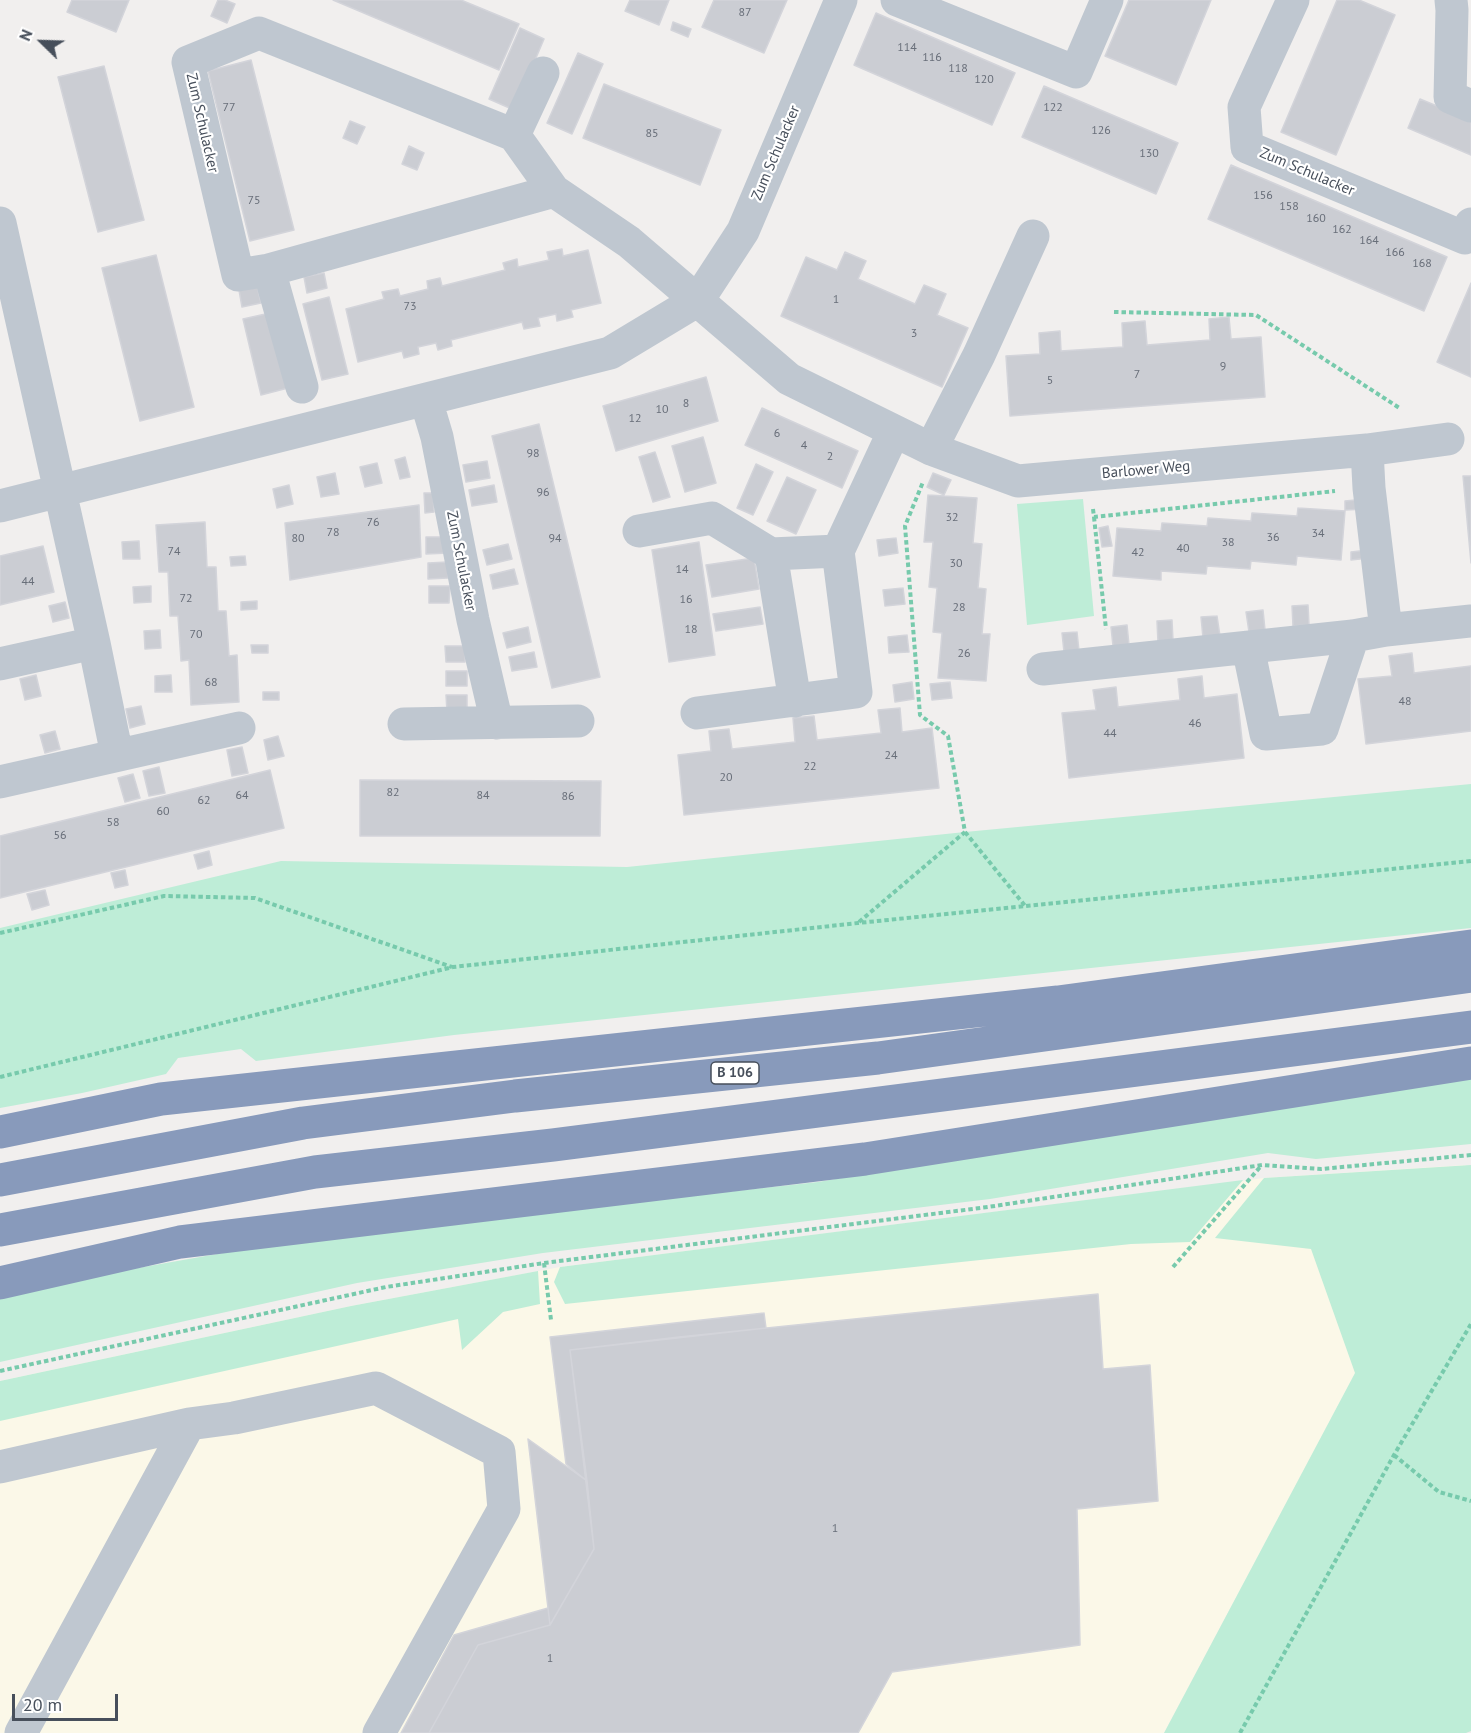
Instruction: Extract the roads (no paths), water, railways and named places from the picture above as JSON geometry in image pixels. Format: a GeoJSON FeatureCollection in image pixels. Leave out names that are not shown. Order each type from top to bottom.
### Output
{"type":"FeatureCollection","features":[{"type":"Feature","properties":{"kind":"highway"},"geometry":{"type":"LineString","coordinates":[[0,1132],[161,1099],[1058,1002],[1471,946]]}},
{"type":"Feature","properties":{"kind":"highway","name":"B 106"},"geometry":{"type":"LineString","coordinates":[[0,1180],[303,1123],[515,1096],[878,1058],[1471,976]]}},
{"type":"Feature","properties":{"kind":"highway"},"geometry":{"type":"LineString","coordinates":[[0,1230],[315,1172],[553,1145],[1471,1027]]}},
{"type":"Feature","properties":{"kind":"highway"},"geometry":{"type":"LineString","coordinates":[[0,1283],[180,1242],[865,1159],[1471,1063]]}},
{"type":"Feature","properties":{"kind":"street","name":"Zum Schulacker"},"geometry":{"type":"LineString","coordinates":[[0,506],[610,353],[698,300],[743,231],[841,0]]}},
{"type":"Feature","properties":{"kind":"street"},"geometry":{"type":"LineString","coordinates":[[897,0],[1076,72],[1107,0]]}},
{"type":"Feature","properties":{"kind":"street","name":"Zum Schulacker"},"geometry":{"type":"LineString","coordinates":[[1293,0],[1244,107],[1247,147],[1464,238],[1471,224]]}},
{"type":"Feature","properties":{"kind":"street"},"geometry":{"type":"LineString","coordinates":[[1451,0],[1450,97],[1471,106]]}},
{"type":"Feature","properties":{"kind":"street","name":"Zum Schulacker"},"geometry":{"type":"LineString","coordinates":[[514,135],[259,33],[188,62],[238,275],[269,270],[555,191]]}},
{"type":"Feature","properties":{"kind":"street"},"geometry":{"type":"LineString","coordinates":[[543,73],[514,135],[555,191],[629,242],[698,300]]}},
{"type":"Feature","properties":{"kind":"street"},"geometry":{"type":"LineString","coordinates":[[0,223],[117,755]]}},
{"type":"Feature","properties":{"kind":"street"},"geometry":{"type":"LineString","coordinates":[[933,450],[980,355],[1033,236]]}},
{"type":"Feature","properties":{"kind":"street"},"geometry":{"type":"LineString","coordinates":[[269,270],[302,387]]}},
{"type":"Feature","properties":{"kind":"street","name":"Barlower Weg"},"geometry":{"type":"LineString","coordinates":[[698,300],[789,379],[933,450],[1018,480],[1367,450],[1448,439]]}},
{"type":"Feature","properties":{"kind":"street","name":"Zum Schulacker"},"geometry":{"type":"LineString","coordinates":[[426,400],[437,437],[473,620],[497,723]]}},
{"type":"Feature","properties":{"kind":"street"},"geometry":{"type":"LineString","coordinates":[[697,713],[856,692],[838,551],[894,431]]}},
{"type":"Feature","properties":{"kind":"street"},"geometry":{"type":"LineString","coordinates":[[1367,450],[1369,488],[1386,630]]}},
{"type":"Feature","properties":{"kind":"street"},"geometry":{"type":"LineString","coordinates":[[639,531],[712,518],[771,554],[838,551]]}},
{"type":"Feature","properties":{"kind":"street"},"geometry":{"type":"LineString","coordinates":[[771,554],[795,701]]}},
{"type":"Feature","properties":{"kind":"street"},"geometry":{"type":"LineString","coordinates":[[1043,669],[1471,621]]}},
{"type":"Feature","properties":{"kind":"street"},"geometry":{"type":"LineString","coordinates":[[1248,647],[1266,734],[1322,729],[1353,636]]}},
{"type":"Feature","properties":{"kind":"street"},"geometry":{"type":"LineString","coordinates":[[0,664],[94,643]]}},
{"type":"Feature","properties":{"kind":"street"},"geometry":{"type":"LineString","coordinates":[[404,724],[578,721]]}},
{"type":"Feature","properties":{"kind":"street"},"geometry":{"type":"LineString","coordinates":[[0,782],[239,728]]}},
{"type":"Feature","properties":{"kind":"street"},"geometry":{"type":"LineString","coordinates":[[0,1467],[189,1424],[234,1418],[376,1388],[499,1452],[504,1509],[379,1733]]}},
{"type":"Feature","properties":{"kind":"street"},"geometry":{"type":"LineString","coordinates":[[21,1733],[189,1424]]}}]}
